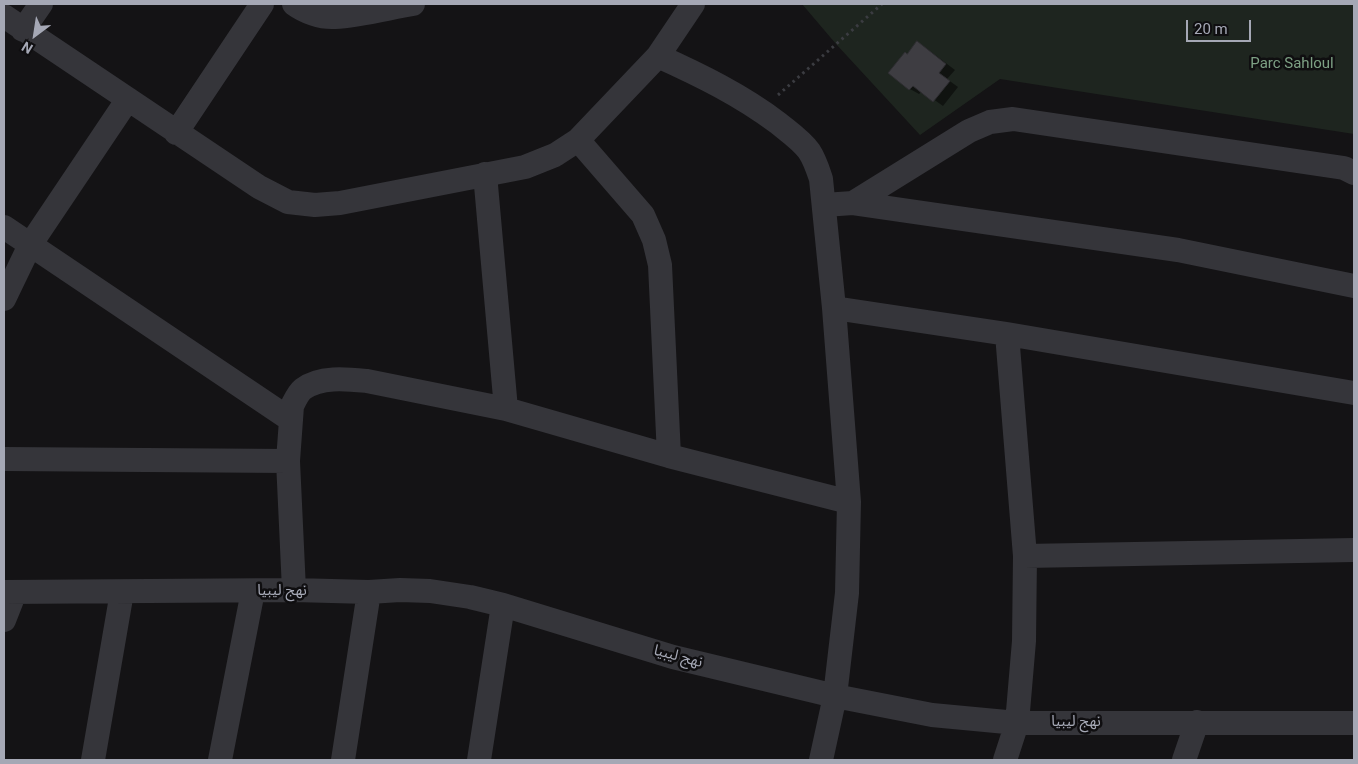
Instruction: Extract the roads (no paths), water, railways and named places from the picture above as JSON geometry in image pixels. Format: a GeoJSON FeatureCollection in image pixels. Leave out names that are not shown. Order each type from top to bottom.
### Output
{"type":"FeatureCollection","features":[{"type":"Feature","properties":{"kind":"street"},"geometry":{"type":"LineString","coordinates":[[23,30],[41,4]]}},
{"type":"Feature","properties":{"kind":"street"},"geometry":{"type":"LineString","coordinates":[[176,132],[262,4]]}},
{"type":"Feature","properties":{"kind":"street"},"geometry":{"type":"LineString","coordinates":[[294,4],[315,14],[334,17],[413,4]]}},
{"type":"Feature","properties":{"kind":"street"},"geometry":{"type":"LineString","coordinates":[[4,16],[259,187],[288,202],[315,205],[340,203],[525,167],[555,155],[578,140],[658,56],[694,4]]}},
{"type":"Feature","properties":{"kind":"street"},"geometry":{"type":"LineString","coordinates":[[658,56],[708,79],[760,110],[798,138],[810,152],[821,180],[834,308],[849,502],[847,593],[835,696],[821,760]]}},
{"type":"Feature","properties":{"kind":"street"},"geometry":{"type":"LineString","coordinates":[[4,299],[30,245],[128,99]]}},
{"type":"Feature","properties":{"kind":"street"},"geometry":{"type":"LineString","coordinates":[[853,203],[969,131],[990,122],[1012,119],[1344,168],[1354,173]]}},
{"type":"Feature","properties":{"kind":"street"},"geometry":{"type":"LineString","coordinates":[[578,140],[643,215],[654,240],[660,265],[669,456]]}},
{"type":"Feature","properties":{"kind":"street"},"geometry":{"type":"LineString","coordinates":[[484,174],[506,409]]}},
{"type":"Feature","properties":{"kind":"street"},"geometry":{"type":"LineString","coordinates":[[824,205],[853,203],[1178,250],[1354,286]]}},
{"type":"Feature","properties":{"kind":"street"},"geometry":{"type":"LineString","coordinates":[[4,227],[292,420]]}},
{"type":"Feature","properties":{"kind":"street"},"geometry":{"type":"LineString","coordinates":[[834,308],[1007,334],[1354,393]]}},
{"type":"Feature","properties":{"kind":"street"},"geometry":{"type":"LineString","coordinates":[[1005,760],[1017,723],[1024,641],[1025,556],[1007,334]]}},
{"type":"Feature","properties":{"kind":"street"},"geometry":{"type":"LineString","coordinates":[[294,590],[288,461],[292,406],[303,389],[324,381],[347,379],[367,381],[506,409],[669,456],[849,502]]}},
{"type":"Feature","properties":{"kind":"street"},"geometry":{"type":"LineString","coordinates":[[4,459],[288,461]]}},
{"type":"Feature","properties":{"kind":"street"},"geometry":{"type":"LineString","coordinates":[[1025,556],[1354,550]]}},
{"type":"Feature","properties":{"kind":"street","name":"نهج ليبيا"},"geometry":{"type":"LineString","coordinates":[[9,592],[294,590],[369,592],[430,590],[470,597],[503,606],[672,657],[835,696],[932,715],[1017,723],[1197,722],[1354,724]]}},
{"type":"Feature","properties":{"kind":"street"},"geometry":{"type":"LineString","coordinates":[[220,760],[253,591]]}},
{"type":"Feature","properties":{"kind":"street"},"geometry":{"type":"LineString","coordinates":[[4,620],[9,592]]}},
{"type":"Feature","properties":{"kind":"street"},"geometry":{"type":"LineString","coordinates":[[93,760],[122,592]]}},
{"type":"Feature","properties":{"kind":"street"},"geometry":{"type":"LineString","coordinates":[[343,760],[369,592]]}},
{"type":"Feature","properties":{"kind":"street"},"geometry":{"type":"LineString","coordinates":[[479,760],[503,606]]}},
{"type":"Feature","properties":{"kind":"street"},"geometry":{"type":"LineString","coordinates":[[1184,760],[1197,722]]}},
{"type":"Feature","properties":{"kind":"park label","name":"Parc Sahloul"},"geometry":{"type":"Point","coordinates":[1292,64]}}]}
